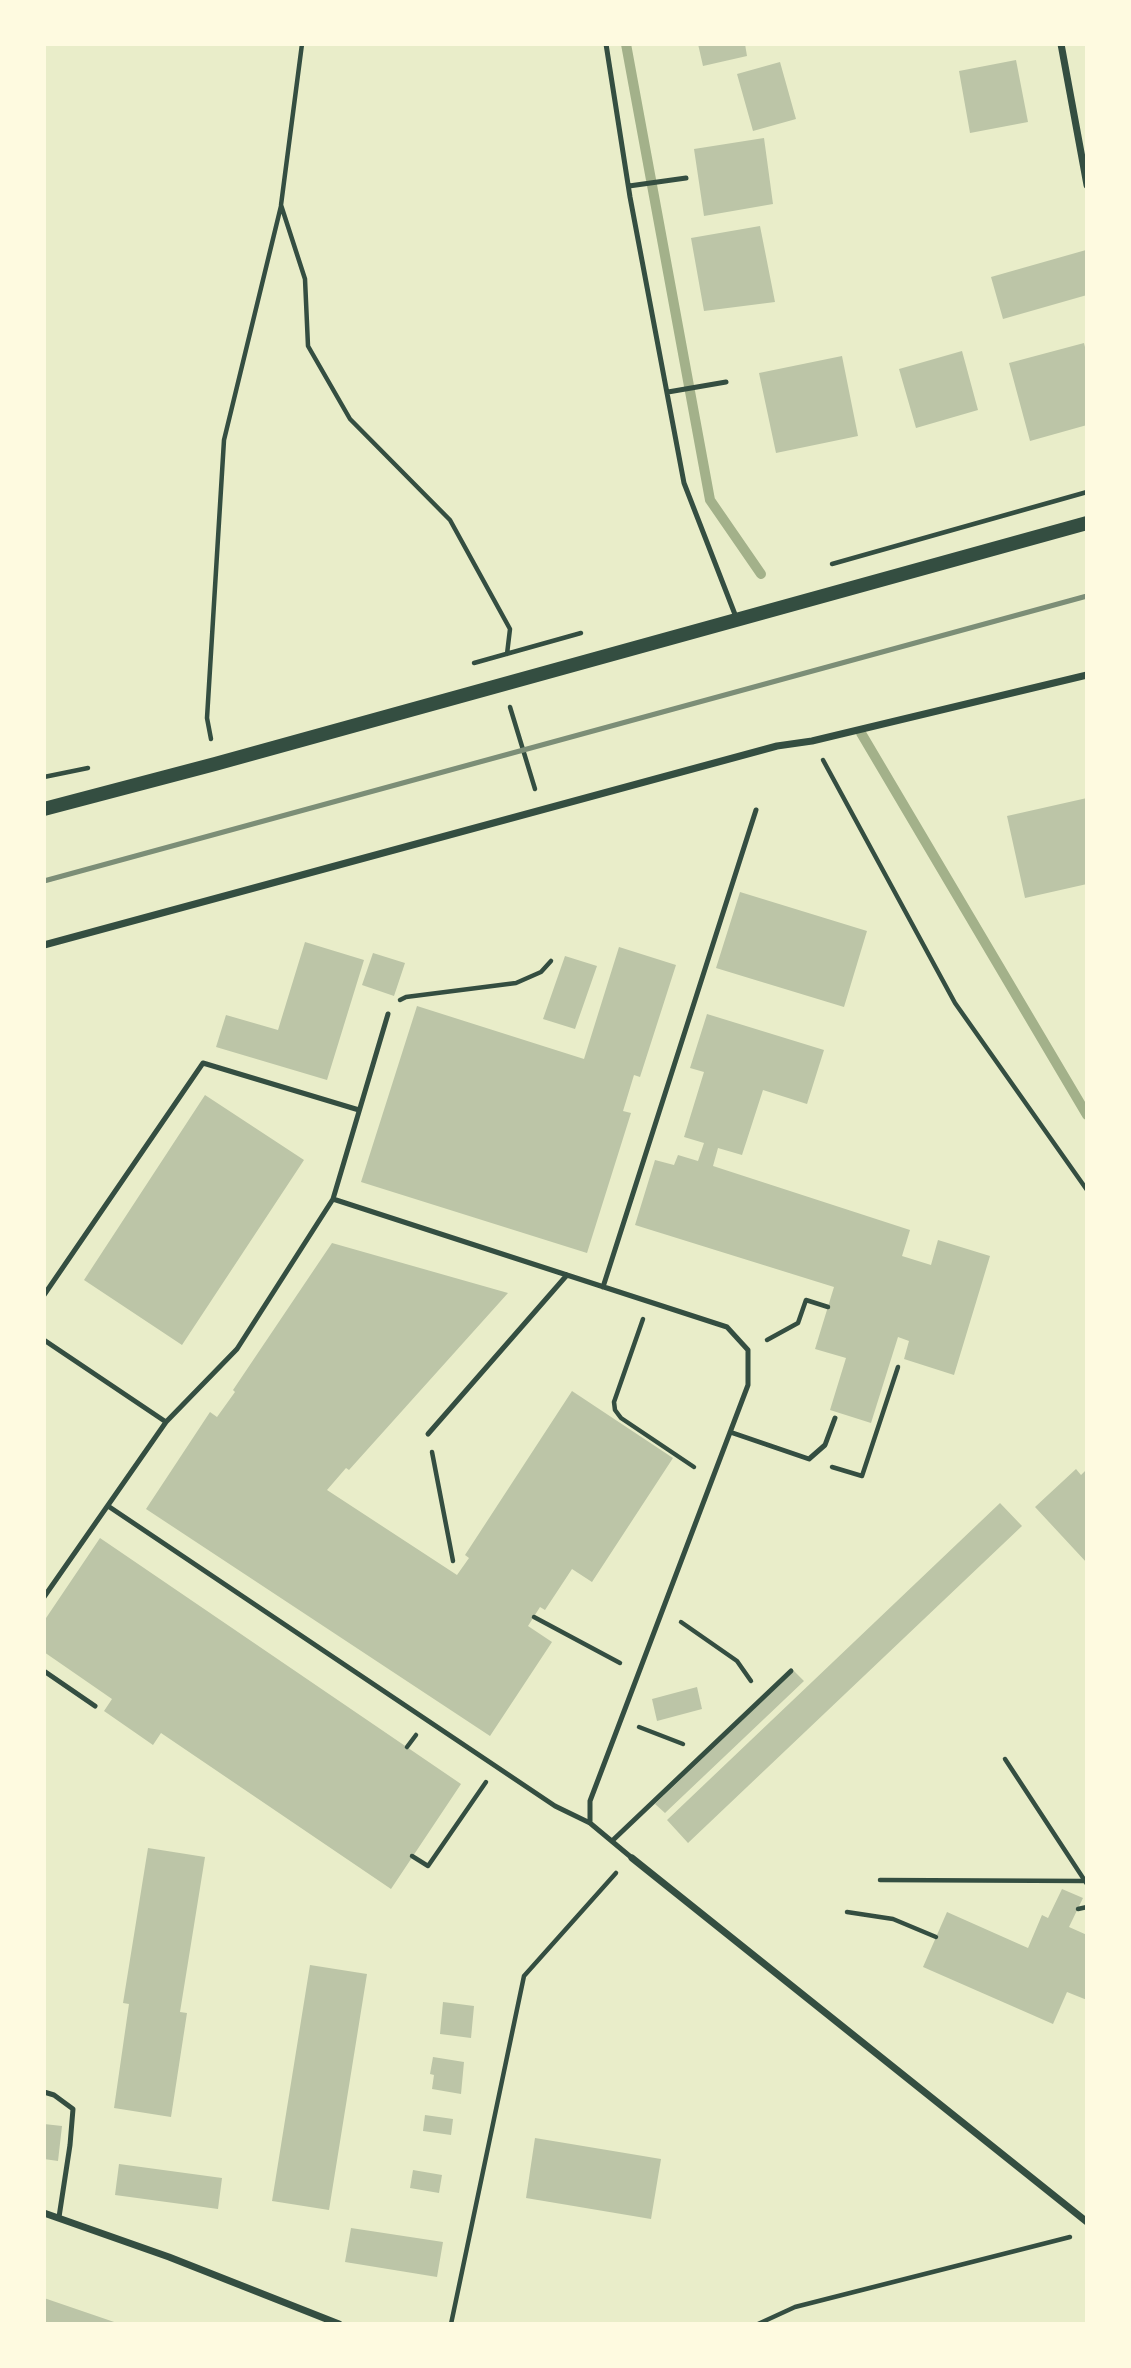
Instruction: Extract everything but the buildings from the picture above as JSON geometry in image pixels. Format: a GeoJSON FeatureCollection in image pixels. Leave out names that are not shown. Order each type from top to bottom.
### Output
{"type":"FeatureCollection","features":[{"type":"Feature","properties":{"kind":"main road"},"geometry":{"type":"LineString","coordinates":[[44,809],[1087,523]]}},
{"type":"Feature","properties":{"kind":"street"},"geometry":{"type":"LineString","coordinates":[[1061,44],[1087,186]]}},
{"type":"Feature","properties":{"kind":"street"},"geometry":{"type":"LineString","coordinates":[[44,945],[777,746],[813,741],[1087,675]]}},
{"type":"Feature","properties":{"kind":"street"},"geometry":{"type":"LineString","coordinates":[[631,1857],[1087,2222]]}},
{"type":"Feature","properties":{"kind":"street"},"geometry":{"type":"LineString","coordinates":[[44,2213],[169,2257],[339,2324]]}},
{"type":"Feature","properties":{"kind":"lane"},"geometry":{"type":"LineString","coordinates":[[606,44],[629,186],[684,483],[737,620]]}},
{"type":"Feature","properties":{"kind":"lane"},"geometry":{"type":"LineString","coordinates":[[629,186],[686,177]]}},
{"type":"Feature","properties":{"kind":"lane"},"geometry":{"type":"LineString","coordinates":[[668,392],[726,382]]}},
{"type":"Feature","properties":{"kind":"lane"},"geometry":{"type":"LineString","coordinates":[[603,1287],[755,810]]}},
{"type":"Feature","properties":{"kind":"lane"},"geometry":{"type":"LineString","coordinates":[[44,1597],[166,1422],[237,1349],[333,1199],[388,1014]]}},
{"type":"Feature","properties":{"kind":"lane"},"geometry":{"type":"LineString","coordinates":[[44,1295],[203,1063],[359,1110]]}},
{"type":"Feature","properties":{"kind":"lane"},"geometry":{"type":"LineString","coordinates":[[333,1199],[727,1326],[748,1350],[748,1385],[590,1801],[590,1823]]}},
{"type":"Feature","properties":{"kind":"lane"},"geometry":{"type":"LineString","coordinates":[[428,1434],[568,1275]]}},
{"type":"Feature","properties":{"kind":"lane"},"geometry":{"type":"LineString","coordinates":[[44,1340],[166,1422]]}},
{"type":"Feature","properties":{"kind":"lane"},"geometry":{"type":"LineString","coordinates":[[730,1432],[809,1459],[825,1444],[835,1419]]}},
{"type":"Feature","properties":{"kind":"lane"},"geometry":{"type":"LineString","coordinates":[[108,1506],[555,1806],[590,1823],[631,1857]]}},
{"type":"Feature","properties":{"kind":"lane"},"geometry":{"type":"LineString","coordinates":[[44,1671],[95,1706]]}},
{"type":"Feature","properties":{"kind":"lane"},"geometry":{"type":"LineString","coordinates":[[612,1841],[791,1671]]}},
{"type":"Feature","properties":{"kind":"lane"},"geometry":{"type":"LineString","coordinates":[[44,2092],[54,2095],[73,2109],[59,2217]]}},
{"type":"Feature","properties":{"kind":"path"},"geometry":{"type":"LineString","coordinates":[[215,764],[207,718],[224,440],[281,205],[302,44]]}},
{"type":"Feature","properties":{"kind":"path"},"geometry":{"type":"LineString","coordinates":[[281,205],[305,279],[308,346],[349,419],[450,520],[510,629],[504,685],[532,782],[543,809]]}},
{"type":"Feature","properties":{"kind":"path"},"geometry":{"type":"LineString","coordinates":[[813,741],[956,1003],[1087,1189]]}},
{"type":"Feature","properties":{"kind":"path"},"geometry":{"type":"LineString","coordinates":[[388,1014],[395,1003],[406,997],[516,983],[541,972],[551,961]]}},
{"type":"Feature","properties":{"kind":"path"},"geometry":{"type":"LineString","coordinates":[[748,1350],[798,1323],[806,1300],[828,1307]]}},
{"type":"Feature","properties":{"kind":"path"},"geometry":{"type":"LineString","coordinates":[[649,1301],[614,1402],[615,1410],[621,1418],[712,1480]]}},
{"type":"Feature","properties":{"kind":"path"},"geometry":{"type":"LineString","coordinates":[[809,1459],[862,1476],[898,1367]]}},
{"type":"Feature","properties":{"kind":"path"},"geometry":{"type":"LineString","coordinates":[[428,1434],[453,1561]]}},
{"type":"Feature","properties":{"kind":"path"},"geometry":{"type":"LineString","coordinates":[[663,1609],[737,1661],[763,1698]]}},
{"type":"Feature","properties":{"kind":"path"},"geometry":{"type":"LineString","coordinates":[[534,1617],[639,1673]]}},
{"type":"Feature","properties":{"kind":"path"},"geometry":{"type":"LineString","coordinates":[[621,1720],[687,1746],[699,1758]]}},
{"type":"Feature","properties":{"kind":"path"},"geometry":{"type":"LineString","coordinates":[[1005,1759],[1086,1883]]}},
{"type":"Feature","properties":{"kind":"path"},"geometry":{"type":"LineString","coordinates":[[412,1856],[428,1866],[496,1767]]}},
{"type":"Feature","properties":{"kind":"path"},"geometry":{"type":"LineString","coordinates":[[451,2324],[524,1976],[631,1857]]}},
{"type":"Feature","properties":{"kind":"path"},"geometry":{"type":"LineString","coordinates":[[880,1880],[1086,1883]]}},
{"type":"Feature","properties":{"kind":"path"},"geometry":{"type":"LineString","coordinates":[[1078,1909],[1087,1907]]}},
{"type":"Feature","properties":{"kind":"path"},"geometry":{"type":"LineString","coordinates":[[847,1912],[893,1919],[936,1937]]}},
{"type":"Feature","properties":{"kind":"path"},"geometry":{"type":"LineString","coordinates":[[758,2324],[795,2307],[1075,2236]]}},
{"type":"Feature","properties":{"kind":"waterway"},"geometry":{"type":"LineString","coordinates":[[626,44],[710,500],[761,574]]}},
{"type":"Feature","properties":{"kind":"waterway"},"geometry":{"type":"LineString","coordinates":[[861,733],[1087,1115]]}},
{"type":"Feature","properties":{"kind":"railway"},"geometry":{"type":"LineString","coordinates":[[44,881],[1087,596]]}}]}
